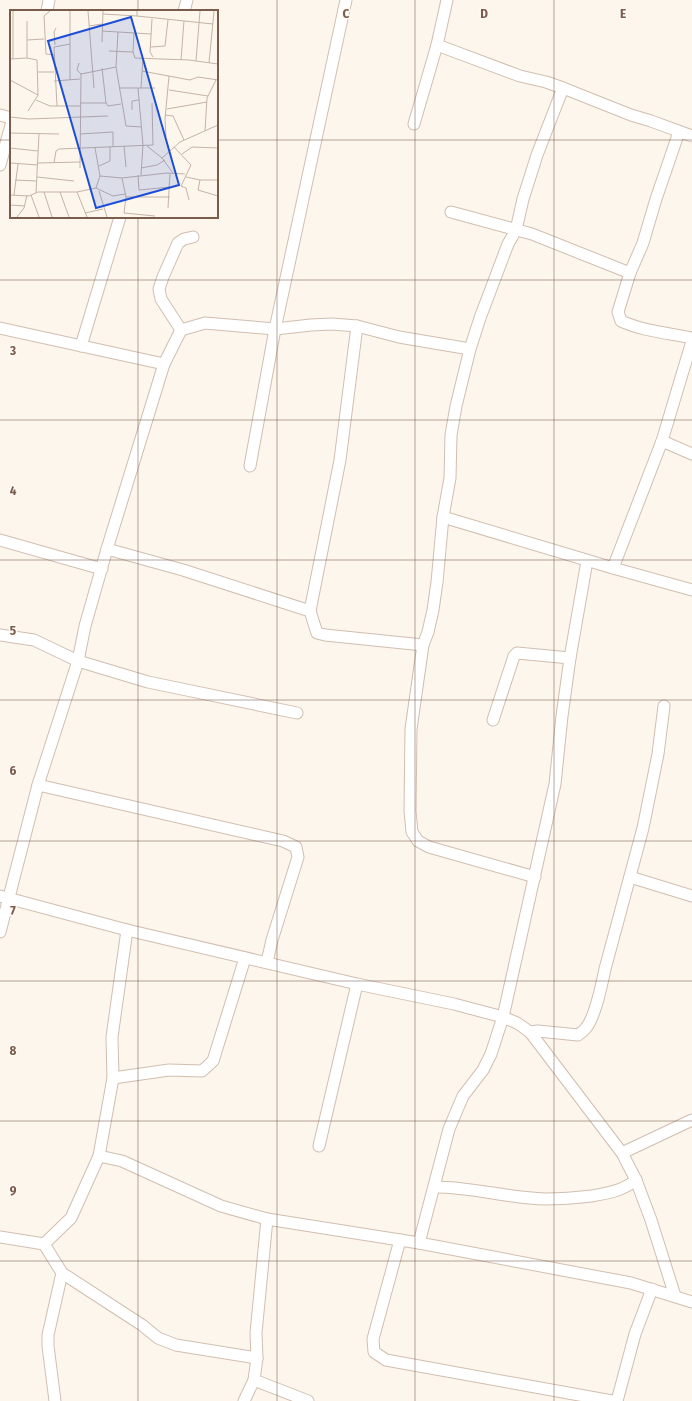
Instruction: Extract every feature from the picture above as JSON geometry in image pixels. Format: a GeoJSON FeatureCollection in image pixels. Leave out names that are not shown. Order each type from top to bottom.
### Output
{"type":"FeatureCollection","features":[{"type":"Feature","properties":{"kind":"street"},"geometry":{"type":"LineString","coordinates":[[47,10],[50,0]]}},
{"type":"Feature","properties":{"kind":"street"},"geometry":{"type":"LineString","coordinates":[[184,10],[187,0]]}},
{"type":"Feature","properties":{"kind":"street"},"geometry":{"type":"LineString","coordinates":[[250,466],[275,329],[346,0]]}},
{"type":"Feature","properties":{"kind":"street"},"geometry":{"type":"LineString","coordinates":[[414,124],[437,45],[447,0]]}},
{"type":"Feature","properties":{"kind":"street"},"geometry":{"type":"LineString","coordinates":[[437,45],[520,76],[546,82],[563,88],[617,110],[692,136]]}},
{"type":"Feature","properties":{"kind":"street"},"geometry":{"type":"LineString","coordinates":[[535,877],[429,847],[418,841],[412,832],[410,811],[411,729],[423,644],[428,632],[433,610],[443,517],[450,478],[451,434],[456,406],[470,349],[480,318],[508,244],[516,230],[523,199],[535,162],[563,88]]}},
{"type":"Feature","properties":{"kind":"street"},"geometry":{"type":"LineString","coordinates":[[0,115],[10,118]]}},
{"type":"Feature","properties":{"kind":"street"},"geometry":{"type":"LineString","coordinates":[[0,165],[10,129]]}},
{"type":"Feature","properties":{"kind":"street"},"geometry":{"type":"LineString","coordinates":[[679,132],[656,199],[644,243],[630,274],[618,312],[621,321],[630,325],[692,338]]}},
{"type":"Feature","properties":{"kind":"street"},"geometry":{"type":"LineString","coordinates":[[451,212],[532,234],[615,266],[630,274]]}},
{"type":"Feature","properties":{"kind":"street"},"geometry":{"type":"LineString","coordinates":[[81,346],[120,218]]}},
{"type":"Feature","properties":{"kind":"street"},"geometry":{"type":"LineString","coordinates":[[181,330],[161,299],[160,289],[163,277],[178,243],[184,239],[193,237]]}},
{"type":"Feature","properties":{"kind":"street"},"geometry":{"type":"LineString","coordinates":[[0,932],[5,897],[38,785],[78,661],[107,549],[164,364],[181,330],[205,323],[275,329],[311,324],[356,326],[399,337],[470,349]]}},
{"type":"Feature","properties":{"kind":"street"},"geometry":{"type":"LineString","coordinates":[[356,326],[340,460],[310,611],[317,633],[423,644]]}},
{"type":"Feature","properties":{"kind":"street"},"geometry":{"type":"LineString","coordinates":[[0,328],[164,364]]}},
{"type":"Feature","properties":{"kind":"street"},"geometry":{"type":"LineString","coordinates":[[613,568],[662,441],[692,341]]}},
{"type":"Feature","properties":{"kind":"street"},"geometry":{"type":"LineString","coordinates":[[662,441],[692,454]]}},
{"type":"Feature","properties":{"kind":"street"},"geometry":{"type":"LineString","coordinates":[[443,517],[587,561],[692,590]]}},
{"type":"Feature","properties":{"kind":"street"},"geometry":{"type":"LineString","coordinates":[[0,540],[102,569]]}},
{"type":"Feature","properties":{"kind":"street"},"geometry":{"type":"LineString","coordinates":[[107,549],[183,570],[310,611]]}},
{"type":"Feature","properties":{"kind":"street"},"geometry":{"type":"LineString","coordinates":[[419,1243],[435,1187],[449,1129],[463,1096],[483,1070],[491,1054],[503,1017],[555,784],[570,658],[587,561]]}},
{"type":"Feature","properties":{"kind":"street"},"geometry":{"type":"LineString","coordinates":[[0,635],[34,640],[78,661],[148,682],[297,713]]}},
{"type":"Feature","properties":{"kind":"street"},"geometry":{"type":"LineString","coordinates":[[493,720],[512,661],[517,653],[570,658]]}},
{"type":"Feature","properties":{"kind":"street"},"geometry":{"type":"LineString","coordinates":[[530,1032],[538,1031],[578,1035],[586,1029],[595,1008],[602,988],[605,969],[643,828],[651,791],[664,706]]}},
{"type":"Feature","properties":{"kind":"street"},"geometry":{"type":"LineString","coordinates":[[38,785],[283,840],[296,847],[298,857],[272,940],[267,962]]}},
{"type":"Feature","properties":{"kind":"street"},"geometry":{"type":"LineString","coordinates":[[630,877],[692,896]]}},
{"type":"Feature","properties":{"kind":"street"},"geometry":{"type":"LineString","coordinates":[[5,897],[127,930],[244,958],[267,962],[357,984],[454,1004],[503,1017],[517,1023],[530,1032],[622,1153],[636,1180],[651,1220],[675,1296]]}},
{"type":"Feature","properties":{"kind":"street"},"geometry":{"type":"LineString","coordinates":[[44,1244],[71,1218],[99,1156],[113,1078],[112,1037],[127,930]]}},
{"type":"Feature","properties":{"kind":"street"},"geometry":{"type":"LineString","coordinates":[[113,1078],[170,1070],[202,1071],[213,1062],[244,958]]}},
{"type":"Feature","properties":{"kind":"street"},"geometry":{"type":"LineString","coordinates":[[319,1146],[357,984]]}},
{"type":"Feature","properties":{"kind":"street"},"geometry":{"type":"LineString","coordinates":[[622,1153],[692,1120]]}},
{"type":"Feature","properties":{"kind":"street"},"geometry":{"type":"LineString","coordinates":[[99,1156],[122,1161],[221,1206],[267,1219],[419,1243],[631,1283],[692,1302]]}},
{"type":"Feature","properties":{"kind":"street"},"geometry":{"type":"LineString","coordinates":[[435,1187],[463,1188],[544,1199],[568,1199],[615,1192],[628,1187],[636,1180]]}},
{"type":"Feature","properties":{"kind":"street"},"geometry":{"type":"LineString","coordinates":[[244,1401],[254,1380],[257,1358],[256,1333],[267,1219]]}},
{"type":"Feature","properties":{"kind":"street"},"geometry":{"type":"LineString","coordinates":[[0,1237],[44,1244],[62,1273],[142,1325],[158,1338],[176,1344],[257,1358]]}},
{"type":"Feature","properties":{"kind":"street"},"geometry":{"type":"LineString","coordinates":[[400,1240],[373,1339],[374,1352],[386,1360],[612,1401]]}},
{"type":"Feature","properties":{"kind":"street"},"geometry":{"type":"LineString","coordinates":[[55,1401],[48,1335],[62,1273]]}},
{"type":"Feature","properties":{"kind":"street"},"geometry":{"type":"LineString","coordinates":[[617,1401],[635,1334],[652,1289]]}},
{"type":"Feature","properties":{"kind":"street"},"geometry":{"type":"LineString","coordinates":[[254,1380],[308,1401]]}}]}
